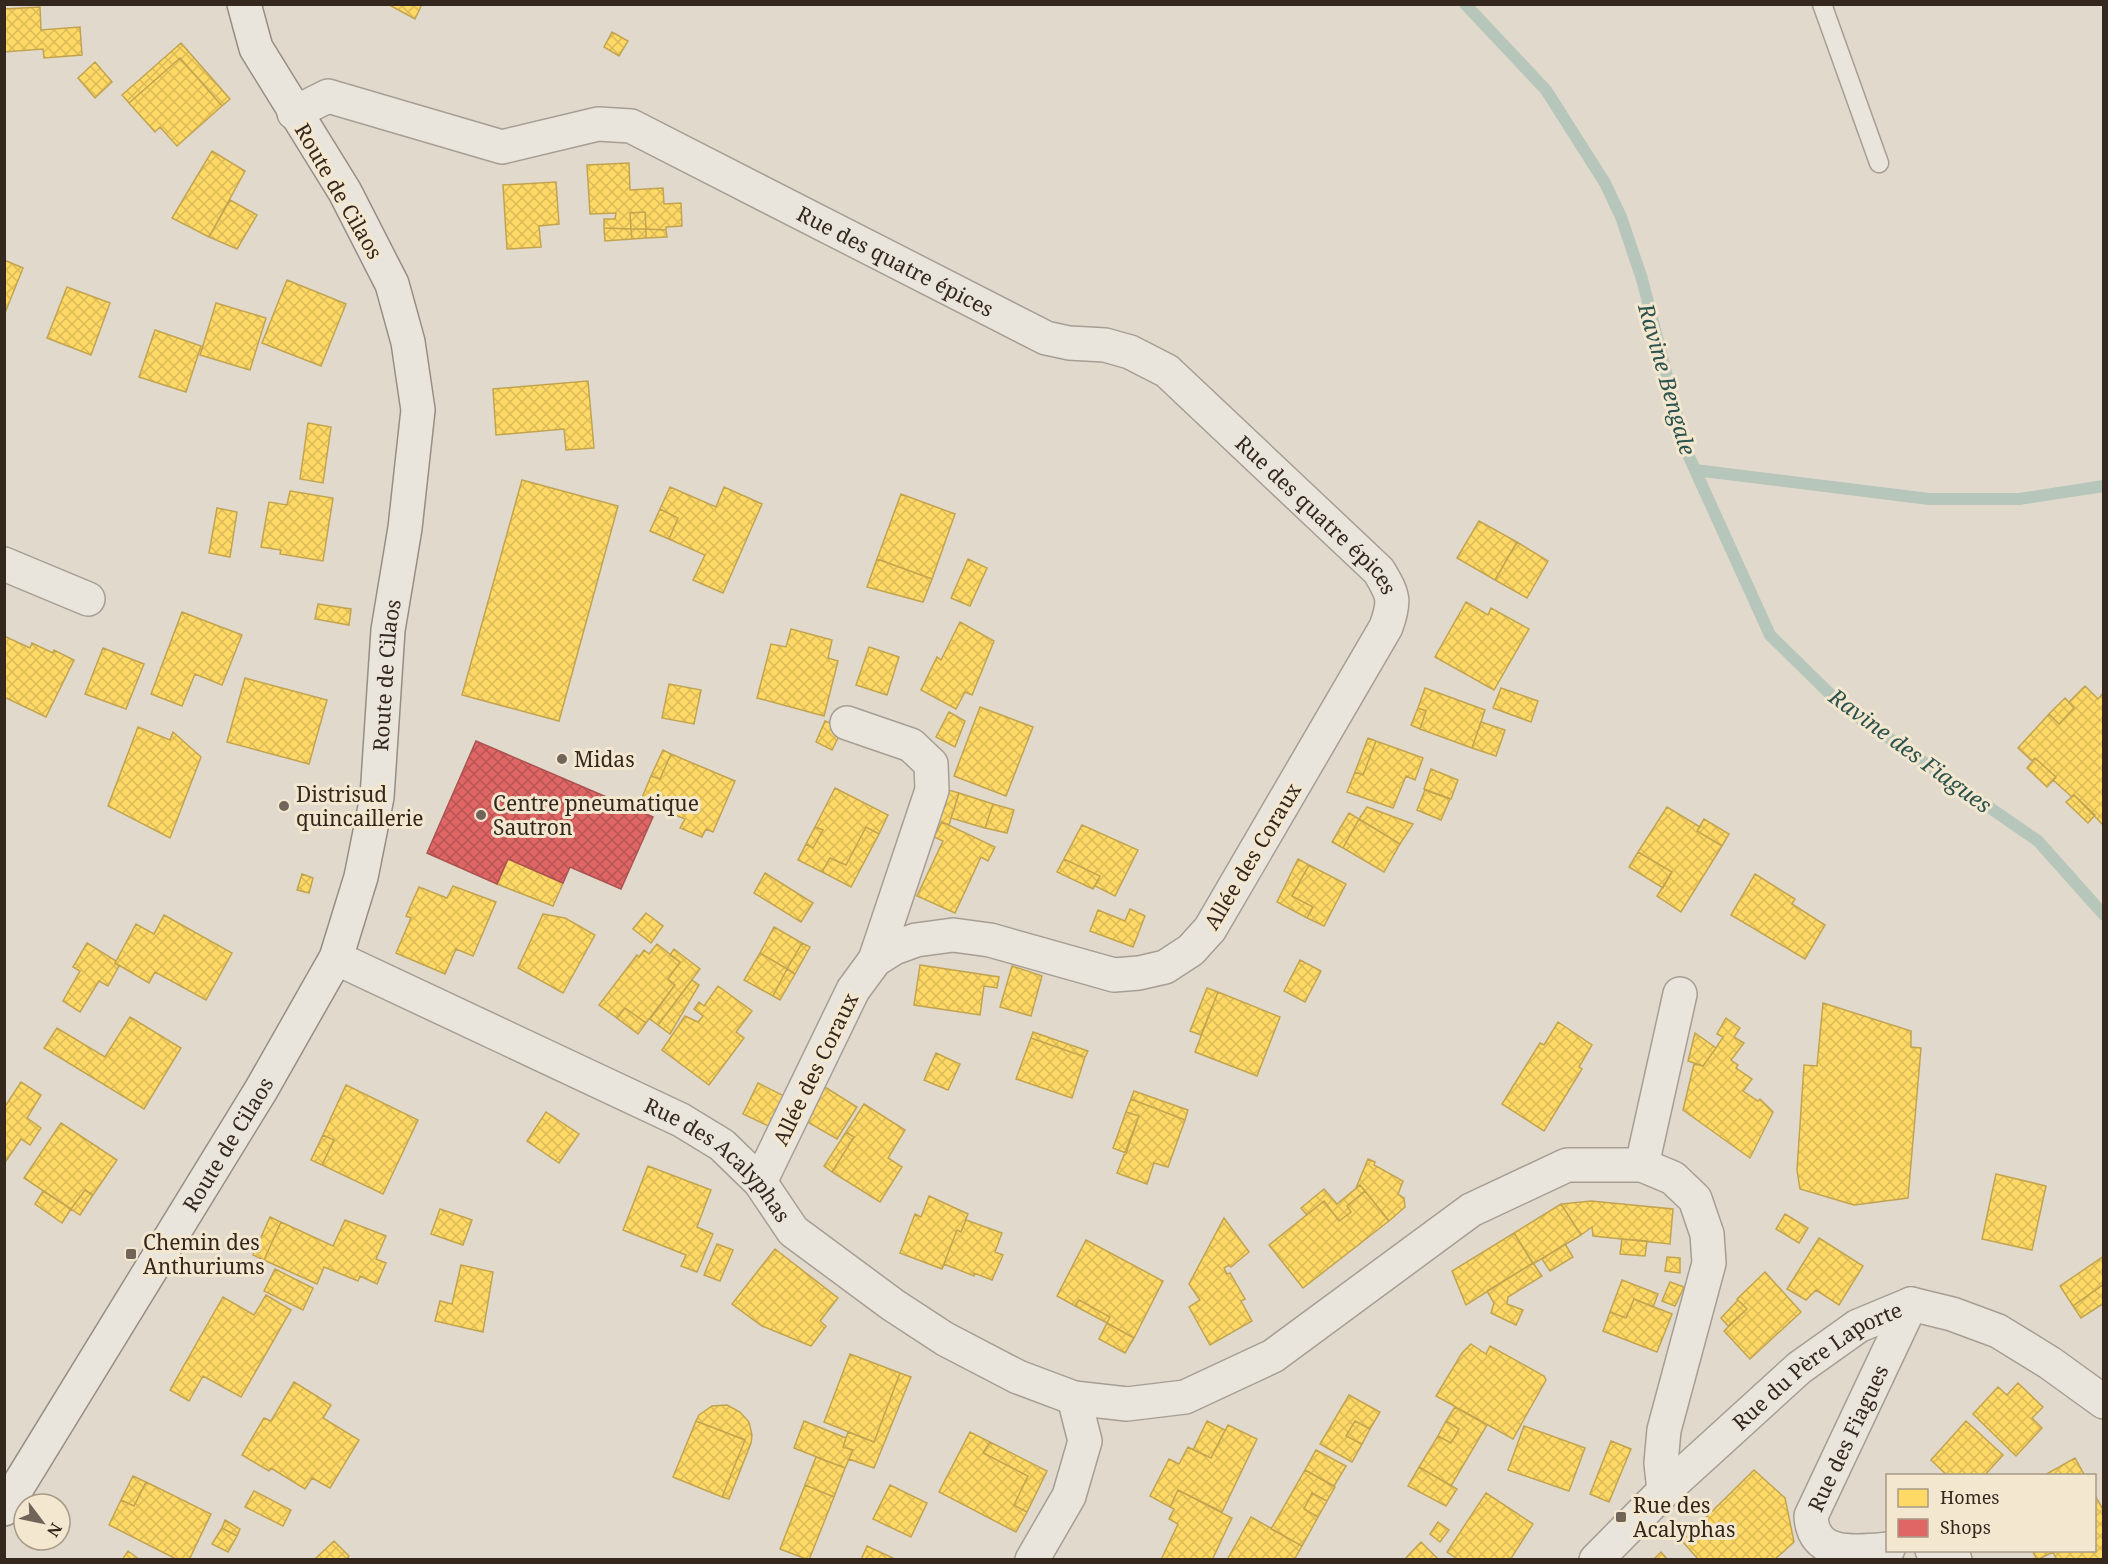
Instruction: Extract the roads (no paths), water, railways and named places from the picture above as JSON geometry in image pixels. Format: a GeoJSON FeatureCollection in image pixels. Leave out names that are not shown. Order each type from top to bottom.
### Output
{"type":"FeatureCollection","features":[{"type":"Feature","properties":{"kind":"street","name":"Route de Cilaos"},"geometry":{"type":"LineString","coordinates":[[4,1509],[261,1090],[336,958],[361,878],[377,797],[388,630],[405,528],[418,410],[408,342],[392,284],[345,192],[294,113],[256,48],[244,4]]}},
{"type":"Feature","properties":{"kind":"street","name":"Rue des quatre épices"},"geometry":{"type":"LineString","coordinates":[[294,113],[328,96],[502,147],[598,124],[631,126],[1046,338],[1069,343],[1105,345],[1130,352],[1167,370],[1379,571],[1392,592],[1391,612],[1386,627]]}},
{"type":"Feature","properties":{"kind":"street"},"geometry":{"type":"LineString","coordinates":[[4,564],[88,599]]}},
{"type":"Feature","properties":{"kind":"street","name":"Allée des Coraux"},"geometry":{"type":"LineString","coordinates":[[875,960],[894,948],[915,940],[952,935],[990,940],[1114,975],[1139,973],[1165,967],[1173,962],[1191,950],[1210,929],[1386,627]]}},
{"type":"Feature","properties":{"kind":"street","name":"Allée des Coraux"},"geometry":{"type":"LineString","coordinates":[[760,1182],[853,990],[875,960],[932,790],[931,764],[911,745],[847,723]]}},
{"type":"Feature","properties":{"kind":"street","name":"Rue des Acalyphas"},"geometry":{"type":"LineString","coordinates":[[336,958],[681,1120],[722,1145],[760,1182],[793,1231],[893,1305],[945,1339],[1018,1377],[1074,1398],[1127,1404],[1185,1397],[1273,1356],[1471,1210],[1567,1165],[1642,1164],[1673,1178],[1695,1199],[1707,1234],[1709,1263],[1664,1430],[1661,1463],[1664,1491]]}},
{"type":"Feature","properties":{"kind":"street"},"geometry":{"type":"LineString","coordinates":[[1642,1164],[1680,994]]}},
{"type":"Feature","properties":{"kind":"street","name":"Rue du Père Laporte"},"geometry":{"type":"LineString","coordinates":[[1596,1560],[1664,1491],[1799,1368],[1858,1326],[1911,1304],[1952,1314],[1998,1331],[2050,1363],[2103,1402]]}},
{"type":"Feature","properties":{"kind":"street","name":"Rue des Fiagues"},"geometry":{"type":"LineString","coordinates":[[1886,1550],[1858,1552],[1823,1544],[1815,1537],[1811,1528],[1811,1516],[1911,1304]]}},
{"type":"Feature","properties":{"kind":"street"},"geometry":{"type":"LineString","coordinates":[[1032,1560],[1068,1496],[1085,1441],[1074,1398]]}},
{"type":"Feature","properties":{"kind":"street"},"geometry":{"type":"LineString","coordinates":[[1935,1552],[1955,1560]]}},
{"type":"Feature","properties":{"kind":"lane"},"geometry":{"type":"LineString","coordinates":[[1822,4],[1879,163]]}},
{"type":"Feature","properties":{"kind":"waterway","name":"Ravine Bengale"},"geometry":{"type":"LineString","coordinates":[[1465,4],[1546,90],[1605,183],[1621,217],[1642,279],[1686,450],[1695,470],[1929,499],[2019,499],[2104,486]]}},
{"type":"Feature","properties":{"kind":"waterway","name":"Ravine des Fiagues"},"geometry":{"type":"LineString","coordinates":[[1695,470],[1770,635],[1831,695],[1854,714],[2038,841],[2104,915]]}},
{"type":"Feature","properties":{"kind":"place","name":"Midas"},"geometry":{"type":"Point","coordinates":[562,759]}},
{"type":"Feature","properties":{"kind":"place","name":"Distrisud quincaillerie"},"geometry":{"type":"Point","coordinates":[284,806]}},
{"type":"Feature","properties":{"kind":"place","name":"Centre pneumatique Sautron"},"geometry":{"type":"Point","coordinates":[481,815]}},
{"type":"Feature","properties":{"kind":"place","name":"Chemin des Anthuriums"},"geometry":{"type":"Point","coordinates":[131,1254]}},
{"type":"Feature","properties":{"kind":"place","name":"Rue des Acalyphas"},"geometry":{"type":"Point","coordinates":[1621,1517]}}]}
